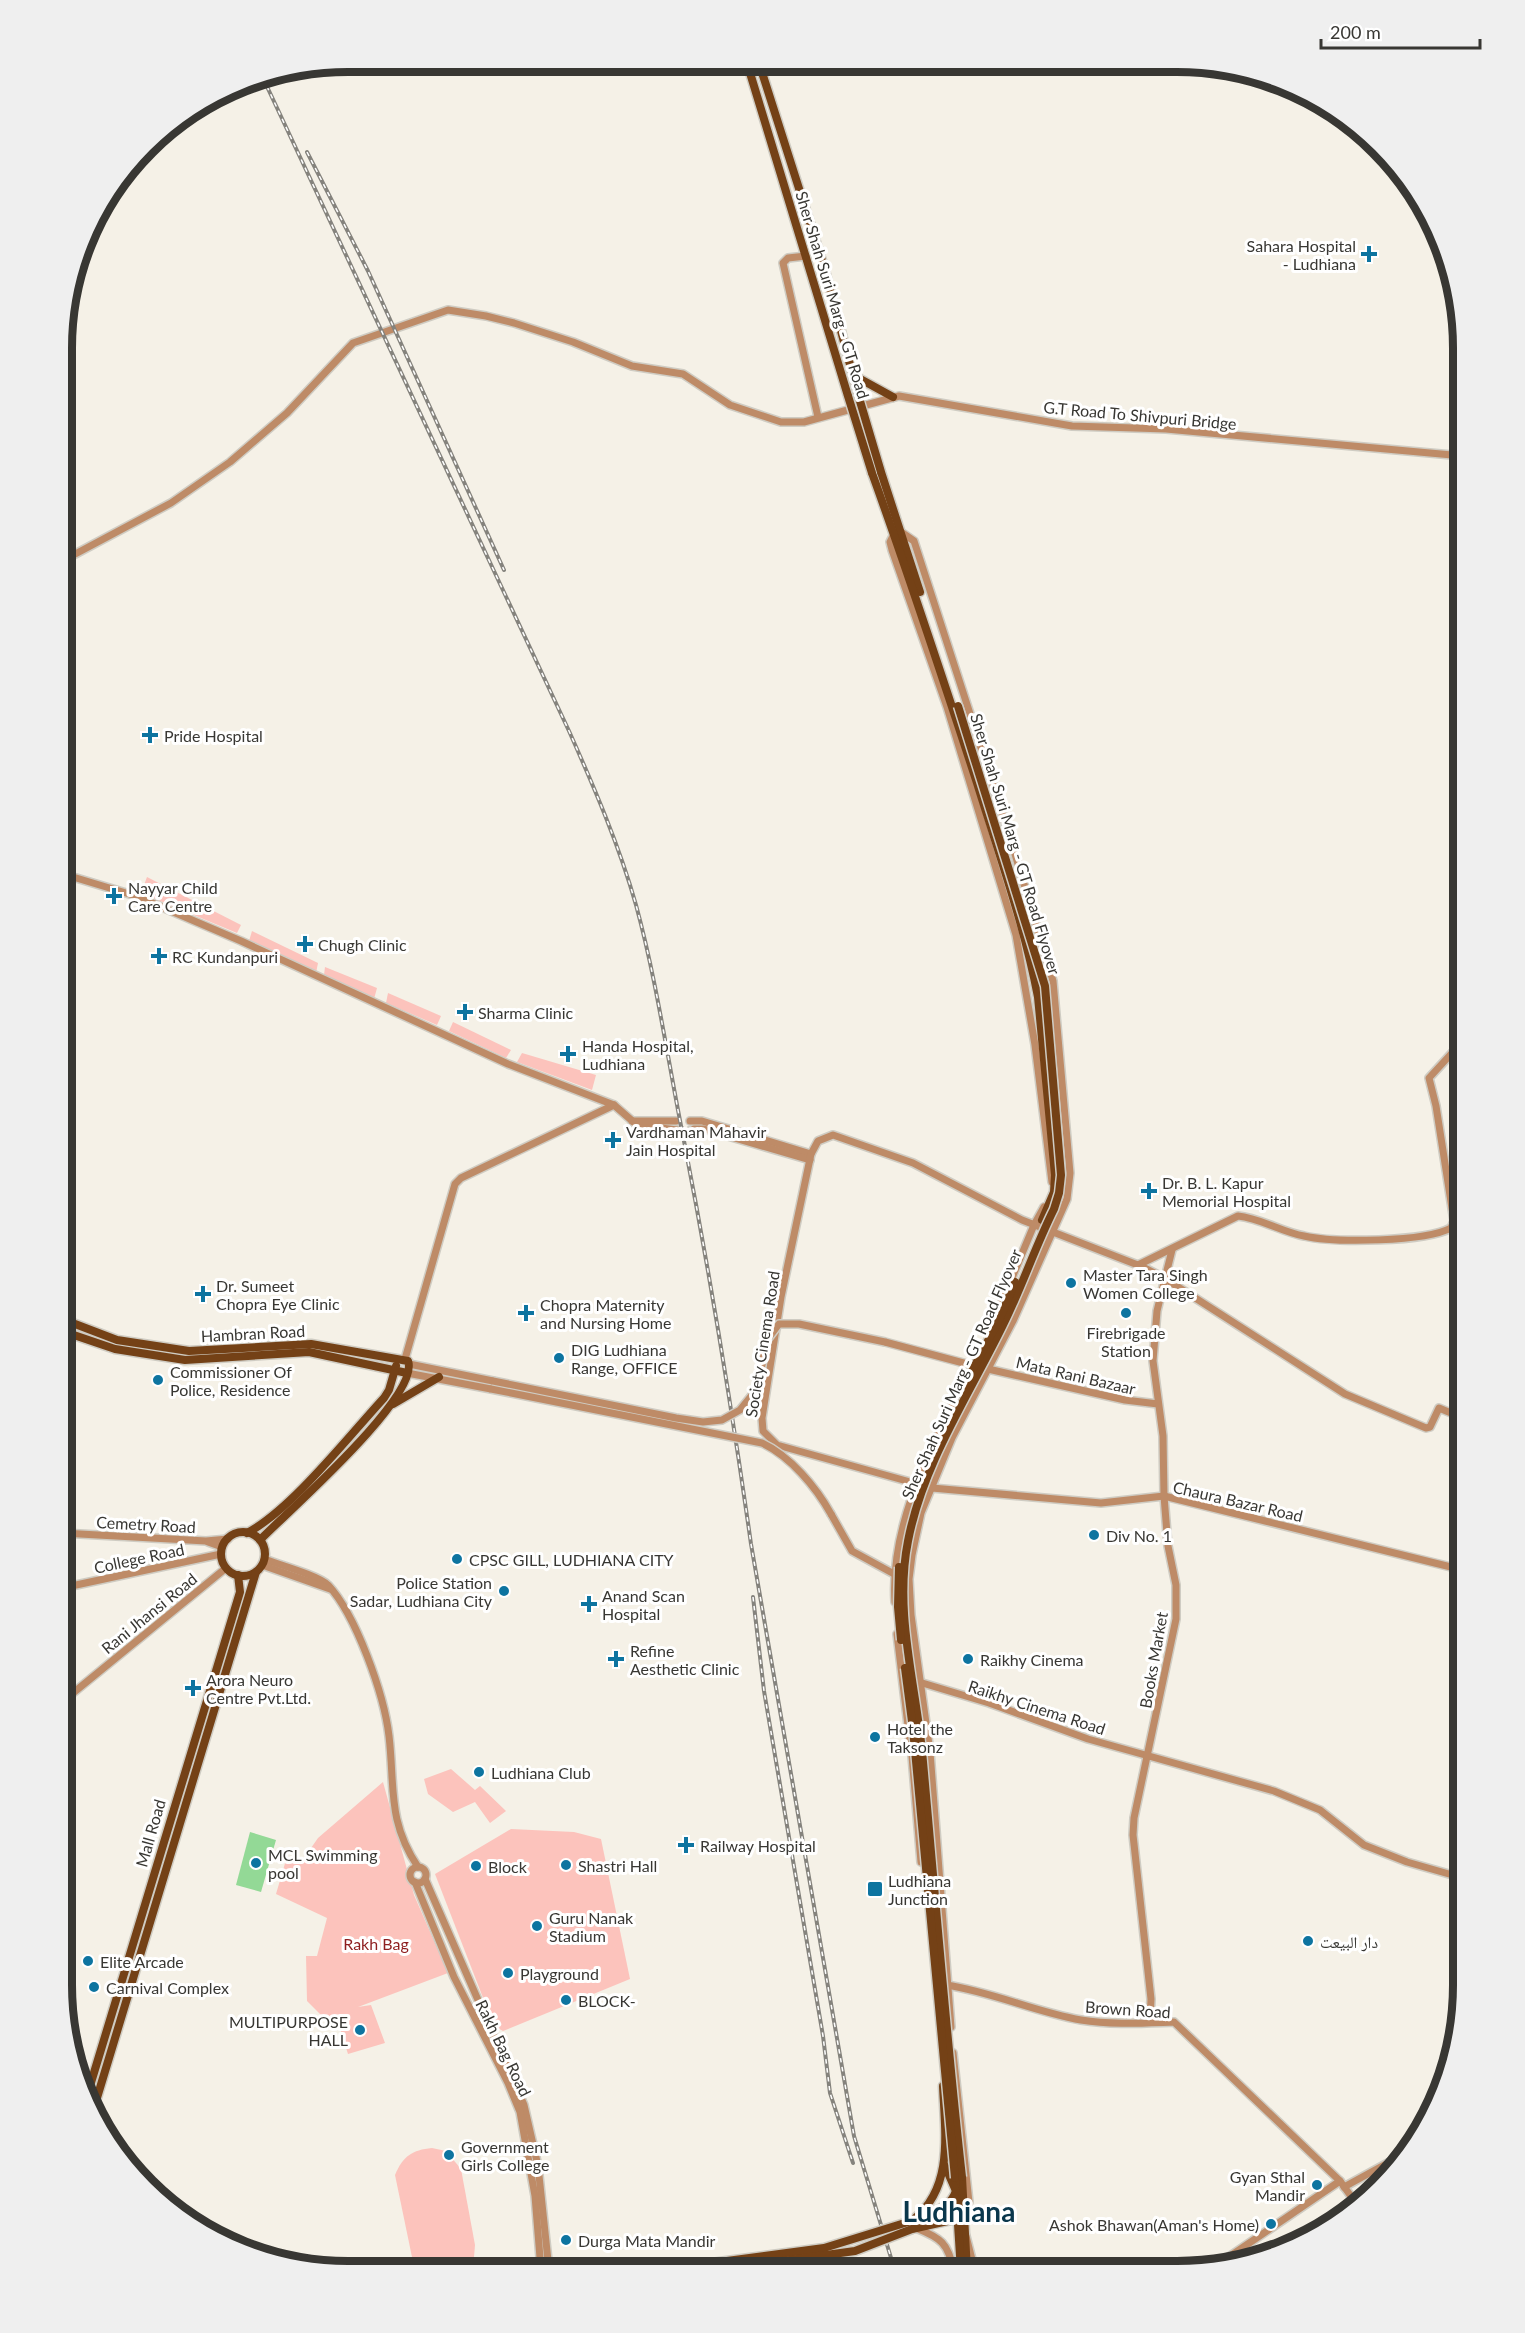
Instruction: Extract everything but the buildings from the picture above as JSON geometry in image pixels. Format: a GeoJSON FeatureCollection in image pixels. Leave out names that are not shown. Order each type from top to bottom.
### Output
{"type":"FeatureCollection","features":[{"type":"Feature","properties":{"kind":"main road","name":"Sher Shah Suri Marg - GT Road"},"geometry":{"type":"LineString","coordinates":[[750,72],[872,473],[897,533]]}},
{"type":"Feature","properties":{"kind":"main road","name":"Sher Shah Suri Marg - GT Road"},"geometry":{"type":"LineString","coordinates":[[762,72],[824,267],[897,533]]}},
{"type":"Feature","properties":{"kind":"main road"},"geometry":{"type":"LineString","coordinates":[[853,375],[893,398]]}},
{"type":"Feature","properties":{"kind":"main road","name":"Sher Shah Suri Marg - GT Road Flyover"},"geometry":{"type":"LineString","coordinates":[[897,533],[1046,986],[1061,1175],[1054,1209],[1004,1323],[963,1398],[926,1480],[908,1538],[903,1574],[907,1645],[922,1748],[961,2218]]}},
{"type":"Feature","properties":{"kind":"main road","name":"Sher Shah Suri Marg - GT Road Flyover"},"geometry":{"type":"LineString","coordinates":[[901,543],[1008,881],[1033,971],[1038,997],[1054,1175],[1050,1203],[1000,1318],[922,1476],[904,1535],[897,1579],[897,1607],[913,1729],[956,2191]]}},
{"type":"Feature","properties":{"kind":"main road","name":"Hambran Road"},"geometry":{"type":"LineString","coordinates":[[72,1323],[117,1340],[189,1351],[311,1344],[403,1365]]}},
{"type":"Feature","properties":{"kind":"main road","name":"Hambran Road"},"geometry":{"type":"LineString","coordinates":[[72,1334],[115,1349],[185,1360],[309,1352],[403,1365]]}},
{"type":"Feature","properties":{"kind":"main road"},"geometry":{"type":"LineString","coordinates":[[260,1540],[375,1427],[389,1408],[403,1365]]}},
{"type":"Feature","properties":{"kind":"main road"},"geometry":{"type":"LineString","coordinates":[[247,1533],[260,1540],[264,1547],[261,1565],[238,1575],[226,1568],[222,1551],[228,1539],[233,1535],[247,1533],[260,1526],[298,1490],[384,1398],[403,1365]]}},
{"type":"Feature","properties":{"kind":"main road"},"geometry":{"type":"LineString","coordinates":[[389,1408],[439,1377]]}},
{"type":"Feature","properties":{"kind":"main road","name":"Mall Road"},"geometry":{"type":"LineString","coordinates":[[96,2098],[246,1604],[261,1565]]}},
{"type":"Feature","properties":{"kind":"main road","name":"Mall Road"},"geometry":{"type":"LineString","coordinates":[[91,2084],[240,1592],[238,1575]]}},
{"type":"Feature","properties":{"kind":"main road"},"geometry":{"type":"LineString","coordinates":[[915,2222],[936,2194],[944,2163],[940,2049]]}},
{"type":"Feature","properties":{"kind":"main road"},"geometry":{"type":"LineString","coordinates":[[944,2163],[956,2191],[957,2207],[961,2218],[964,2235],[962,2261]]}},
{"type":"Feature","properties":{"kind":"main road"},"geometry":{"type":"LineString","coordinates":[[782,2261],[855,2251],[947,2206],[956,2191]]}},
{"type":"Feature","properties":{"kind":"main road"},"geometry":{"type":"LineString","coordinates":[[961,2261],[961,2218],[969,2202]]}},
{"type":"Feature","properties":{"kind":"main road"},"geometry":{"type":"LineString","coordinates":[[726,2261],[824,2248],[915,2222],[957,2207]]}},
{"type":"Feature","properties":{"kind":"main road"},"geometry":{"type":"LineString","coordinates":[[915,2222],[961,2218]]}},
{"type":"Feature","properties":{"kind":"street"},"geometry":{"type":"LineString","coordinates":[[806,256],[786,258],[783,265],[818,417]]}},
{"type":"Feature","properties":{"kind":"street","name":"G.T Road To Shivpuri Bridge"},"geometry":{"type":"LineString","coordinates":[[72,556],[171,503],[230,462],[287,413],[353,343],[443,311],[486,315],[573,342],[632,366],[682,374],[730,405],[763,418],[795,422],[893,398],[940,403],[1066,426],[1166,429],[1453,455]]}},
{"type":"Feature","properties":{"kind":"street"},"geometry":{"type":"LineString","coordinates":[[940,2049],[898,1645],[895,1574],[901,1534],[916,1484],[990,1329],[1034,1225],[1048,1198],[1052,1183],[1026,982],[1016,935],[947,707],[892,550],[891,542],[897,533],[914,541],[1009,834],[1053,981],[1070,1173],[1067,1199],[991,1363],[963,1414],[932,1488],[916,1530],[909,1579],[918,1682],[930,1752],[952,2044],[969,2202]]}},
{"type":"Feature","properties":{"kind":"street"},"geometry":{"type":"LineString","coordinates":[[72,877],[135,896],[508,1064],[614,1105],[637,1125],[677,1130]]}},
{"type":"Feature","properties":{"kind":"street"},"geometry":{"type":"LineString","coordinates":[[1453,1052],[1429,1078],[1436,1106],[1453,1215]]}},
{"type":"Feature","properties":{"kind":"street"},"geometry":{"type":"LineString","coordinates":[[403,1365],[453,1189],[458,1181],[614,1105]]}},
{"type":"Feature","properties":{"kind":"street"},"geometry":{"type":"LineString","coordinates":[[632,1121],[676,1121]]}},
{"type":"Feature","properties":{"kind":"street"},"geometry":{"type":"LineString","coordinates":[[690,1121],[702,1121],[811,1157]]}},
{"type":"Feature","properties":{"kind":"street"},"geometry":{"type":"LineString","coordinates":[[694,1129],[704,1129],[811,1157]]}},
{"type":"Feature","properties":{"kind":"street"},"geometry":{"type":"LineString","coordinates":[[811,1157],[818,1141],[827,1136],[873,1148],[921,1167],[1034,1225],[1138,1265],[1164,1278],[1352,1398],[1426,1428],[1430,1426],[1439,1408],[1453,1414]]}},
{"type":"Feature","properties":{"kind":"street","name":"Society Cinema Road"},"geometry":{"type":"LineString","coordinates":[[811,1157],[781,1296],[762,1418],[763,1431],[770,1441],[787,1450],[932,1488]]}},
{"type":"Feature","properties":{"kind":"street"},"geometry":{"type":"LineString","coordinates":[[1138,1265],[1173,1250],[1238,1216],[1304,1237],[1379,1241],[1451,1228],[1453,1223]]}},
{"type":"Feature","properties":{"kind":"street","name":"Books Market"},"geometry":{"type":"LineString","coordinates":[[1150,2022],[1151,1999],[1133,1834],[1176,1619],[1176,1585],[1168,1546],[1163,1436],[1154,1382],[1153,1346],[1164,1278],[1173,1250]]}},
{"type":"Feature","properties":{"kind":"street"},"geometry":{"type":"LineString","coordinates":[[403,1365],[439,1377],[711,1422],[732,1416],[750,1400],[761,1376],[767,1340],[779,1324],[799,1324],[885,1342],[971,1365]]}},
{"type":"Feature","properties":{"kind":"street","name":"Mata Rani Bazaar"},"geometry":{"type":"LineString","coordinates":[[991,1363],[1125,1400],[1158,1404]]}},
{"type":"Feature","properties":{"kind":"street"},"geometry":{"type":"LineString","coordinates":[[403,1365],[762,1443],[787,1459],[823,1500],[836,1528],[852,1551],[909,1579]]}},
{"type":"Feature","properties":{"kind":"street","name":"Chaura Bazar Road"},"geometry":{"type":"LineString","coordinates":[[932,1488],[1101,1503],[1164,1496],[1453,1568]]}},
{"type":"Feature","properties":{"kind":"street","name":"Cemetry Road"},"geometry":{"type":"LineString","coordinates":[[72,1534],[206,1541],[228,1539]]}},
{"type":"Feature","properties":{"kind":"street"},"geometry":{"type":"LineString","coordinates":[[206,1541],[222,1551]]}},
{"type":"Feature","properties":{"kind":"street","name":"College Road"},"geometry":{"type":"LineString","coordinates":[[72,1586],[222,1551]]}},
{"type":"Feature","properties":{"kind":"street"},"geometry":{"type":"LineString","coordinates":[[261,1565],[294,1570],[325,1583],[350,1620],[383,1705],[390,1753],[393,1808],[409,1854],[415,1869],[426,1871],[425,1879],[524,2105],[538,2166],[546,2261]]}},
{"type":"Feature","properties":{"kind":"street"},"geometry":{"type":"LineString","coordinates":[[261,1565],[330,1589]]}},
{"type":"Feature","properties":{"kind":"street","name":"Rani Jhansi Road"},"geometry":{"type":"LineString","coordinates":[[72,1694],[226,1568]]}},
{"type":"Feature","properties":{"kind":"street","name":"Raikhy Cinema Road"},"geometry":{"type":"LineString","coordinates":[[918,1682],[999,1707],[1088,1739],[1259,1786],[1320,1810],[1364,1845],[1407,1862],[1453,1875]]}},
{"type":"Feature","properties":{"kind":"street","name":"Rakh Bag Road"},"geometry":{"type":"LineString","coordinates":[[415,1869],[411,1879],[415,1882],[454,1977],[508,2083],[520,2112],[546,2261]]}},
{"type":"Feature","properties":{"kind":"street"},"geometry":{"type":"LineString","coordinates":[[415,1882],[425,1879]]}},
{"type":"Feature","properties":{"kind":"street","name":"Brown Road"},"geometry":{"type":"LineString","coordinates":[[934,1985],[948,1985],[997,1996],[1080,2020],[1174,2022],[1342,2184],[1352,2198]]}},
{"type":"Feature","properties":{"kind":"street"},"geometry":{"type":"LineString","coordinates":[[940,2049],[945,2044],[952,2044]]}},
{"type":"Feature","properties":{"kind":"street"},"geometry":{"type":"LineString","coordinates":[[1231,2256],[1342,2184],[1389,2161]]}},
{"type":"Feature","properties":{"kind":"street"},"geometry":{"type":"LineString","coordinates":[[915,2222],[944,2243],[955,2261]]}},
{"type":"Feature","properties":{"kind":"street"},"geometry":{"type":"LineString","coordinates":[[964,2235],[968,2238],[973,2261]]}},
{"type":"Feature","properties":{"kind":"green space"},"geometry":{"type":"Polygon","coordinates":[[[147,877],[241,925],[237,933],[141,893],[147,877]]]}},
{"type":"Feature","properties":{"kind":"green space"},"geometry":{"type":"Polygon","coordinates":[[[252,931],[318,963],[316,973],[249,941],[252,931]]]}},
{"type":"Feature","properties":{"kind":"green space"},"geometry":{"type":"Polygon","coordinates":[[[325,967],[377,988],[374,999],[324,975],[325,967]]]}},
{"type":"Feature","properties":{"kind":"green space"},"geometry":{"type":"Polygon","coordinates":[[[388,993],[441,1016],[437,1025],[386,1003],[388,993]]]}},
{"type":"Feature","properties":{"kind":"green space"},"geometry":{"type":"Polygon","coordinates":[[[453,1022],[511,1050],[506,1058],[449,1031],[453,1022]]]}},
{"type":"Feature","properties":{"kind":"green space"},"geometry":{"type":"Polygon","coordinates":[[[522,1053],[596,1075],[592,1090],[517,1062],[522,1053]]]}},
{"type":"Feature","properties":{"kind":"green space"},"geometry":{"type":"Polygon","coordinates":[[[451,1769],[475,1790],[480,1786],[506,1811],[490,1823],[475,1802],[453,1812],[428,1794],[424,1779],[451,1769]]]}},
{"type":"Feature","properties":{"kind":"green space","name":"Rakh Bag"},"geometry":{"type":"Polygon","coordinates":[[[383,1782],[414,1895],[448,1973],[358,2007],[371,2005],[385,2043],[348,2054],[336,2016],[324,2018],[307,2001],[306,1956],[317,1956],[327,1918],[276,1894],[286,1860],[302,1861],[318,1838],[383,1782]]]}},
{"type":"Feature","properties":{"kind":"green space","name":"Guru Nanak Stadium"},"geometry":{"type":"Polygon","coordinates":[[[511,1829],[574,1832],[601,1839],[630,1979],[503,2031],[494,2026],[435,1874],[511,1829]]]}},
{"type":"Feature","properties":{"kind":"green space"},"geometry":{"type":"Polygon","coordinates":[[[432,2148],[446,2151],[461,2169],[475,2245],[474,2257],[471,2261],[415,2261],[412,2257],[395,2175],[401,2163],[409,2155],[419,2150],[432,2148]]]}},
{"type":"Feature","properties":{"kind":"shaded area","name":"MCL Swimming pool"},"geometry":{"type":"Polygon","coordinates":[[[250,1832],[276,1840],[261,1892],[236,1885],[250,1832]]]}},
{"type":"Feature","properties":{"kind":"tunnel"},"geometry":{"type":"LineString","coordinates":[[677,1130],[694,1129]]}},
{"type":"Feature","properties":{"kind":"railway"},"geometry":{"type":"LineString","coordinates":[[266,85],[569,731],[614,838],[636,905],[656,993],[703,1242],[751,1544],[854,2136],[892,2261]]}},
{"type":"Feature","properties":{"kind":"railway"},"geometry":{"type":"LineString","coordinates":[[307,152],[368,271],[504,570]]}},
{"type":"Feature","properties":{"kind":"railway"},"geometry":{"type":"LineString","coordinates":[[753,1597],[764,1691],[823,2036],[830,2093],[853,2163]]}},
{"type":"Feature","properties":{"kind":"place","name":"Sahara Hospital - Ludhiana"},"geometry":{"type":"Point","coordinates":[1369,254]}},
{"type":"Feature","properties":{"kind":"place","name":"Pride Hospital"},"geometry":{"type":"Point","coordinates":[150,735]}},
{"type":"Feature","properties":{"kind":"place","name":"Nayyar Child Care Centre"},"geometry":{"type":"Point","coordinates":[114,896]}},
{"type":"Feature","properties":{"kind":"place","name":"Chugh Clinic"},"geometry":{"type":"Point","coordinates":[305,944]}},
{"type":"Feature","properties":{"kind":"place","name":"RC Kundanpuri"},"geometry":{"type":"Point","coordinates":[159,956]}},
{"type":"Feature","properties":{"kind":"place","name":"Sharma Clinic"},"geometry":{"type":"Point","coordinates":[465,1012]}},
{"type":"Feature","properties":{"kind":"place","name":"Handa Hospital, Ludhiana"},"geometry":{"type":"Point","coordinates":[568,1054]}},
{"type":"Feature","properties":{"kind":"place","name":"Vardhaman Mahavir Jain Hospital"},"geometry":{"type":"Point","coordinates":[613,1140]}},
{"type":"Feature","properties":{"kind":"place","name":"Dr. B. L. Kapur Memorial Hospital"},"geometry":{"type":"Point","coordinates":[1149,1191]}},
{"type":"Feature","properties":{"kind":"place","name":"Master Tara Singh Women College"},"geometry":{"type":"Point","coordinates":[1071,1283]}},
{"type":"Feature","properties":{"kind":"place","name":"Dr. Sumeet Chopra Eye Clinic"},"geometry":{"type":"Point","coordinates":[203,1294]}},
{"type":"Feature","properties":{"kind":"place","name":"Chopra Maternity and Nursing Home"},"geometry":{"type":"Point","coordinates":[526,1313]}},
{"type":"Feature","properties":{"kind":"place","name":"Firebrigade Station"},"geometry":{"type":"Point","coordinates":[1126,1313]}},
{"type":"Feature","properties":{"kind":"place","name":"DIG Ludhiana Range, OFFICE"},"geometry":{"type":"Point","coordinates":[559,1358]}},
{"type":"Feature","properties":{"kind":"place","name":"Commissioner Of Police, Residence"},"geometry":{"type":"Point","coordinates":[158,1380]}},
{"type":"Feature","properties":{"kind":"place","name":"Div No. 1"},"geometry":{"type":"Point","coordinates":[1094,1535]}},
{"type":"Feature","properties":{"kind":"place","name":"CPSC GILL, LUDHIANA CITY"},"geometry":{"type":"Point","coordinates":[457,1559]}},
{"type":"Feature","properties":{"kind":"place","name":"Police Station Sadar, Ludhiana City"},"geometry":{"type":"Point","coordinates":[504,1591]}},
{"type":"Feature","properties":{"kind":"place","name":"Anand Scan Hospital"},"geometry":{"type":"Point","coordinates":[589,1604]}},
{"type":"Feature","properties":{"kind":"place","name":"Refine Aesthetic Clinic"},"geometry":{"type":"Point","coordinates":[616,1659]}},
{"type":"Feature","properties":{"kind":"place","name":"Raikhy Cinema"},"geometry":{"type":"Point","coordinates":[968,1659]}},
{"type":"Feature","properties":{"kind":"place","name":"Arora Neuro Centre Pvt.Ltd."},"geometry":{"type":"Point","coordinates":[193,1688]}},
{"type":"Feature","properties":{"kind":"place","name":"Hotel the Taksonz"},"geometry":{"type":"Point","coordinates":[875,1737]}},
{"type":"Feature","properties":{"kind":"place","name":"Ludhiana Club"},"geometry":{"type":"Point","coordinates":[479,1772]}},
{"type":"Feature","properties":{"kind":"place","name":"Railway Hospital"},"geometry":{"type":"Point","coordinates":[686,1845]}},
{"type":"Feature","properties":{"kind":"place","name":"MCL Swimming pool"},"geometry":{"type":"Point","coordinates":[256,1863]}},
{"type":"Feature","properties":{"kind":"place","name":"Shastri Hall"},"geometry":{"type":"Point","coordinates":[566,1865]}},
{"type":"Feature","properties":{"kind":"place","name":"Block"},"geometry":{"type":"Point","coordinates":[476,1866]}},
{"type":"Feature","properties":{"kind":"place","name":"Ludhiana Junction"},"geometry":{"type":"Point","coordinates":[875,1889]}},
{"type":"Feature","properties":{"kind":"place","name":"Guru Nanak Stadium"},"geometry":{"type":"Point","coordinates":[537,1926]}},
{"type":"Feature","properties":{"kind":"place","name":"دار البیعت"},"geometry":{"type":"Point","coordinates":[1308,1941]}},
{"type":"Feature","properties":{"kind":"place","name":"Elite Arcade"},"geometry":{"type":"Point","coordinates":[88,1961]}},
{"type":"Feature","properties":{"kind":"place","name":"Playground"},"geometry":{"type":"Point","coordinates":[508,1973]}},
{"type":"Feature","properties":{"kind":"place","name":"Carnival Complex"},"geometry":{"type":"Point","coordinates":[94,1987]}},
{"type":"Feature","properties":{"kind":"place","name":"BLOCK-"},"geometry":{"type":"Point","coordinates":[566,2000]}},
{"type":"Feature","properties":{"kind":"place","name":"MULTIPURPOSE HALL"},"geometry":{"type":"Point","coordinates":[360,2030]}},
{"type":"Feature","properties":{"kind":"place","name":"Government Girls College"},"geometry":{"type":"Point","coordinates":[449,2155]}},
{"type":"Feature","properties":{"kind":"place","name":"Gyan Sthal Mandir"},"geometry":{"type":"Point","coordinates":[1317,2185]}},
{"type":"Feature","properties":{"kind":"place","name":"Ashok Bhawan(Aman's Home)"},"geometry":{"type":"Point","coordinates":[1271,2224]}},
{"type":"Feature","properties":{"kind":"place","name":"Durga Mata Mandir"},"geometry":{"type":"Point","coordinates":[566,2240]}},
{"type":"Feature","properties":{"kind":"district","name":"Ludhiana"},"geometry":{"type":"Point","coordinates":[959,2211]}}]}
